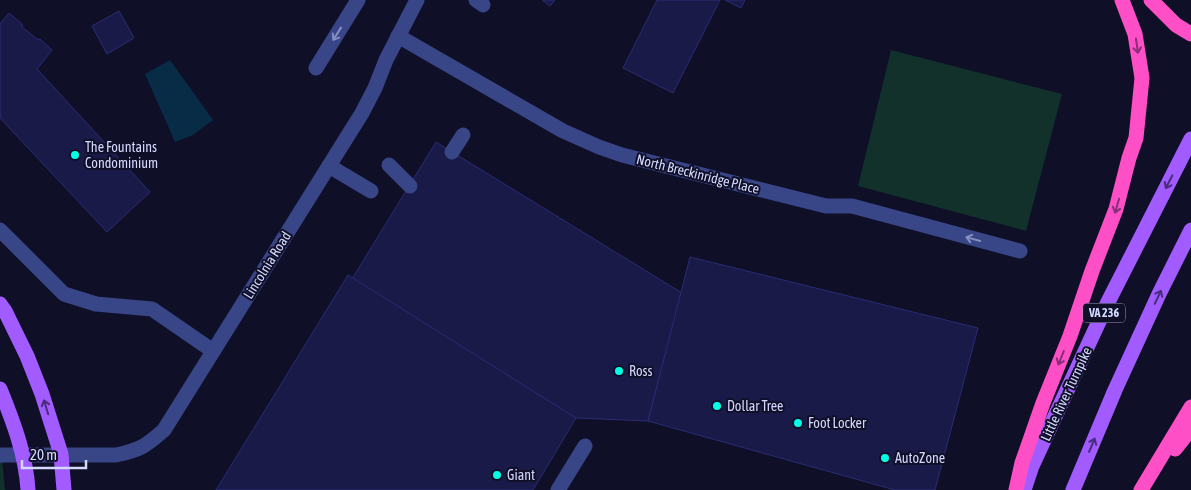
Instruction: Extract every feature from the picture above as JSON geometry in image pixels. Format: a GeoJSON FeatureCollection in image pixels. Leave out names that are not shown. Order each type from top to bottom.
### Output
{"type":"FeatureCollection","features":[{"type":"Feature","properties":{"kind":"highway"},"geometry":{"type":"LineString","coordinates":[[1016,490],[1022,462],[1043,402],[1070,336],[1116,209],[1136,138],[1142,78],[1135,34],[1122,0]]}},
{"type":"Feature","properties":{"kind":"highway"},"geometry":{"type":"LineString","coordinates":[[1151,0],[1176,24],[1191,34]]}},
{"type":"Feature","properties":{"kind":"highway"},"geometry":{"type":"LineString","coordinates":[[1143,490],[1191,407]]}},
{"type":"Feature","properties":{"kind":"highway"},"geometry":{"type":"LineString","coordinates":[[1143,490],[1191,429]]}},
{"type":"Feature","properties":{"kind":"main road","name":"Little River Turnpike"},"geometry":{"type":"LineString","coordinates":[[1024,490],[1032,466],[1108,302],[1191,139]]}},
{"type":"Feature","properties":{"kind":"main road","name":"VA 236"},"geometry":{"type":"LineString","coordinates":[[1073,490],[1114,390],[1191,230]]}},
{"type":"Feature","properties":{"kind":"main road"},"geometry":{"type":"LineString","coordinates":[[0,304],[27,356],[42,394],[61,454],[64,490]]}},
{"type":"Feature","properties":{"kind":"main road"},"geometry":{"type":"LineString","coordinates":[[0,389],[8,407],[23,454],[28,490]]}},
{"type":"Feature","properties":{"kind":"street"},"geometry":{"type":"LineString","coordinates":[[316,68],[358,0]]}},
{"type":"Feature","properties":{"kind":"street","name":"Lincolnia Road"},"geometry":{"type":"LineString","coordinates":[[0,455],[116,455],[134,451],[149,443],[164,430],[362,113],[417,0]]}},
{"type":"Feature","properties":{"kind":"street","name":"North Breckinridge Place"},"geometry":{"type":"LineString","coordinates":[[398,36],[563,131],[599,147],[631,157],[816,204],[852,206],[1020,251]]}},
{"type":"Feature","properties":{"kind":"street"},"geometry":{"type":"LineString","coordinates":[[452,152],[463,135]]}},
{"type":"Feature","properties":{"kind":"street"},"geometry":{"type":"LineString","coordinates":[[389,165],[410,186]]}},
{"type":"Feature","properties":{"kind":"street"},"geometry":{"type":"LineString","coordinates":[[329,166],[371,191]]}},
{"type":"Feature","properties":{"kind":"street"},"geometry":{"type":"LineString","coordinates":[[0,230],[64,294],[96,304],[152,309],[213,351]]}},
{"type":"Feature","properties":{"kind":"street"},"geometry":{"type":"LineString","coordinates":[[558,490],[586,446]]}},
{"type":"Feature","properties":{"kind":"green space"},"geometry":{"type":"Polygon","coordinates":[[[891,50],[1062,94],[1026,231],[858,186],[891,50]]]}},
{"type":"Feature","properties":{"kind":"green space"},"geometry":{"type":"Polygon","coordinates":[[[0,454],[2,459],[5,490],[0,490],[0,454]]]}},
{"type":"Feature","properties":{"kind":"water"},"geometry":{"type":"Polygon","coordinates":[[[170,60],[213,120],[193,135],[175,142],[145,74],[170,60]]]}},
{"type":"Feature","properties":{"kind":"building"},"geometry":{"type":"Polygon","coordinates":[[[542,0],[555,0],[550,6],[542,0]]]}},
{"type":"Feature","properties":{"kind":"building"},"geometry":{"type":"Polygon","coordinates":[[[657,0],[720,0],[673,93],[623,68],[657,0]]]}},
{"type":"Feature","properties":{"kind":"building"},"geometry":{"type":"Polygon","coordinates":[[[725,0],[745,0],[741,8],[725,0]]]}},
{"type":"Feature","properties":{"kind":"building"},"geometry":{"type":"Polygon","coordinates":[[[119,11],[134,38],[107,54],[92,26],[119,11]]]}},
{"type":"Feature","properties":{"kind":"building","name":"The Fountains Condominium"},"geometry":{"type":"Polygon","coordinates":[[[9,13],[23,25],[21,26],[52,50],[37,69],[150,192],[107,232],[0,118],[0,24],[9,13]]]}},
{"type":"Feature","properties":{"kind":"building"},"geometry":{"type":"Polygon","coordinates":[[[436,142],[682,293],[648,421],[576,418],[352,279],[436,142]]]}},
{"type":"Feature","properties":{"kind":"building"},"geometry":{"type":"Polygon","coordinates":[[[690,257],[978,328],[935,490],[895,490],[648,421],[690,257]]]}},
{"type":"Feature","properties":{"kind":"building"},"geometry":{"type":"Polygon","coordinates":[[[348,275],[576,418],[533,490],[216,490],[348,275]]]}},
{"type":"Feature","properties":{"kind":"place","name":"The Fountains Condominium"},"geometry":{"type":"Point","coordinates":[75,155]}},
{"type":"Feature","properties":{"kind":"place","name":"Ross"},"geometry":{"type":"Point","coordinates":[619,371]}},
{"type":"Feature","properties":{"kind":"place","name":"Dollar Tree"},"geometry":{"type":"Point","coordinates":[717,406]}},
{"type":"Feature","properties":{"kind":"place","name":"Foot Locker"},"geometry":{"type":"Point","coordinates":[798,423]}},
{"type":"Feature","properties":{"kind":"place","name":"AutoZone"},"geometry":{"type":"Point","coordinates":[885,458]}},
{"type":"Feature","properties":{"kind":"place","name":"Giant"},"geometry":{"type":"Point","coordinates":[497,475]}}]}
